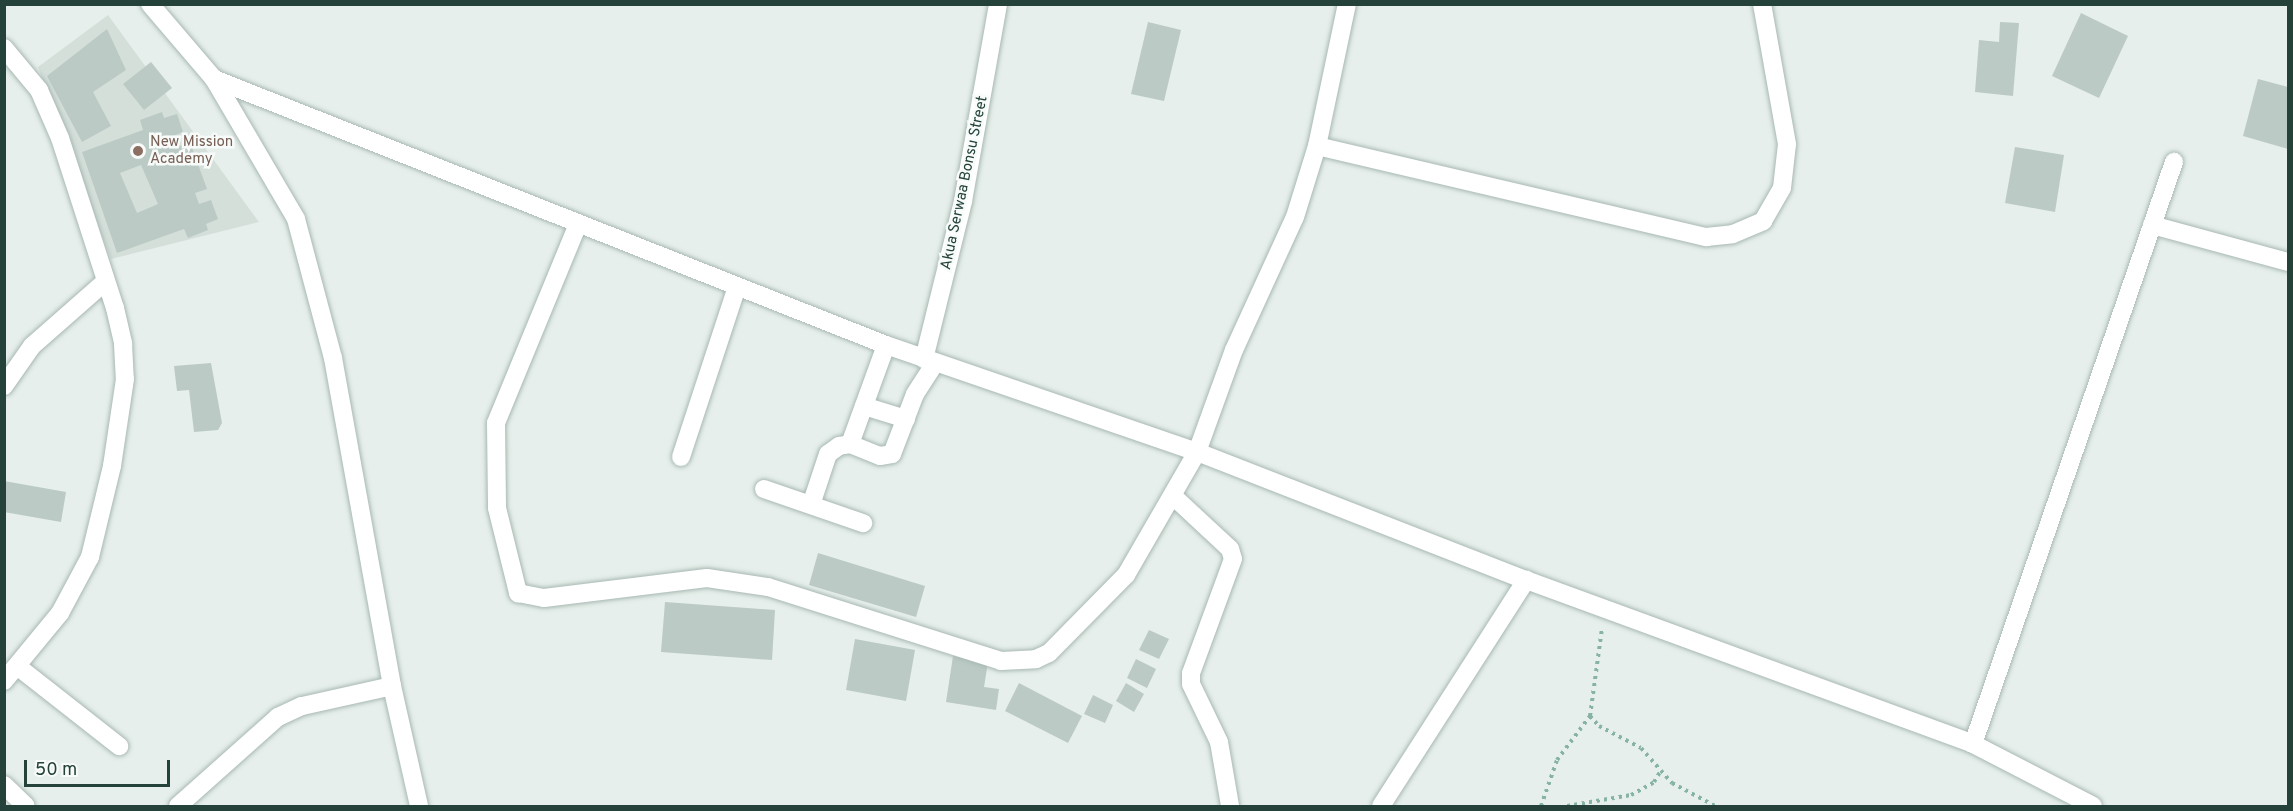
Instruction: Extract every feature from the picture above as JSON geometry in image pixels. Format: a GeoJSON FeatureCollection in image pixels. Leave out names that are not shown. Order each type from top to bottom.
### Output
{"type":"FeatureCollection","features":[{"type":"Feature","properties":{"kind":"street"},"geometry":{"type":"LineString","coordinates":[[150,4],[214,79],[285,196],[318,287],[392,686],[418,807]]}},
{"type":"Feature","properties":{"kind":"street","name":"Akua Serwaa Bonsu Street"},"geometry":{"type":"LineString","coordinates":[[850,444],[889,456],[897,448],[915,394],[930,361],[963,201],[998,4]]}},
{"type":"Feature","properties":{"kind":"street"},"geometry":{"type":"LineString","coordinates":[[578,224],[496,423],[496,508],[514,586],[527,597],[689,577],[768,587],[1001,661],[1018,662],[1049,653],[1126,575],[1197,452],[1234,350],[1288,238],[1317,146],[1347,4]]}},
{"type":"Feature","properties":{"kind":"street"},"geometry":{"type":"LineString","coordinates":[[1317,146],[1706,237],[1733,234],[1763,221],[1782,188],[1787,144],[1761,4]]}},
{"type":"Feature","properties":{"kind":"street"},"geometry":{"type":"LineString","coordinates":[[4,48],[26,71],[50,114],[106,281],[123,344],[125,380],[102,515],[76,589],[4,681]]}},
{"type":"Feature","properties":{"kind":"street"},"geometry":{"type":"LineString","coordinates":[[214,79],[886,345],[1197,452],[1526,580],[1610,608],[1973,744],[2093,807]]}},
{"type":"Feature","properties":{"kind":"street"},"geometry":{"type":"LineString","coordinates":[[1973,744],[2174,162]]}},
{"type":"Feature","properties":{"kind":"street"},"geometry":{"type":"LineString","coordinates":[[2152,225],[2289,262]]}},
{"type":"Feature","properties":{"kind":"street"},"geometry":{"type":"LineString","coordinates":[[4,386],[32,346],[106,281]]}},
{"type":"Feature","properties":{"kind":"street"},"geometry":{"type":"LineString","coordinates":[[681,457],[737,287]]}},
{"type":"Feature","properties":{"kind":"street"},"geometry":{"type":"LineString","coordinates":[[811,505],[828,454],[850,444],[886,345]]}},
{"type":"Feature","properties":{"kind":"street"},"geometry":{"type":"LineString","coordinates":[[864,406],[906,419]]}},
{"type":"Feature","properties":{"kind":"street"},"geometry":{"type":"LineString","coordinates":[[764,489],[863,523]]}},
{"type":"Feature","properties":{"kind":"street"},"geometry":{"type":"LineString","coordinates":[[1173,496],[1230,549],[1233,559],[1191,674],[1191,684],[1219,742],[1230,807]]}},
{"type":"Feature","properties":{"kind":"street"},"geometry":{"type":"LineString","coordinates":[[1382,807],[1526,580]]}},
{"type":"Feature","properties":{"kind":"street"},"geometry":{"type":"LineString","coordinates":[[17,666],[118,746]]}},
{"type":"Feature","properties":{"kind":"street"},"geometry":{"type":"LineString","coordinates":[[178,807],[278,717],[302,706],[392,686]]}},
{"type":"Feature","properties":{"kind":"street"},"geometry":{"type":"LineString","coordinates":[[4,784],[26,807]]}},
{"type":"Feature","properties":{"kind":"path"},"geometry":{"type":"LineString","coordinates":[[1541,807],[1557,760],[1590,716],[1594,656],[1610,608]]}},
{"type":"Feature","properties":{"kind":"path"},"geometry":{"type":"LineString","coordinates":[[1590,716],[1599,726],[1641,748],[1660,772],[1715,807]]}},
{"type":"Feature","properties":{"kind":"path"},"geometry":{"type":"LineString","coordinates":[[1567,807],[1631,795],[1654,782],[1660,772]]}},
{"type":"Feature","properties":{"kind":"shaded area","name":"New Mission Academy"},"geometry":{"type":"Polygon","coordinates":[[[108,15],[259,222],[111,259],[38,67],[108,15]]]}},
{"type":"Feature","properties":{"kind":"building"},"geometry":{"type":"Polygon","coordinates":[[[2081,13],[2128,36],[2099,98],[2052,76],[2081,13]]]}},
{"type":"Feature","properties":{"kind":"building"},"geometry":{"type":"Polygon","coordinates":[[[1148,22],[1181,30],[1164,101],[1131,94],[1148,22]]]}},
{"type":"Feature","properties":{"kind":"building"},"geometry":{"type":"Polygon","coordinates":[[[2000,22],[2019,23],[2013,96],[1975,92],[1979,40],[1999,42],[2000,22]]]}},
{"type":"Feature","properties":{"kind":"building"},"geometry":{"type":"Polygon","coordinates":[[[107,29],[126,70],[93,92],[111,126],[82,142],[47,76],[107,29]]]}},
{"type":"Feature","properties":{"kind":"building"},"geometry":{"type":"Polygon","coordinates":[[[151,62],[172,88],[144,110],[123,84],[151,62]]]}},
{"type":"Feature","properties":{"kind":"building"},"geometry":{"type":"Polygon","coordinates":[[[2258,79],[2288,87],[2288,149],[2243,136],[2258,79]]]}},
{"type":"Feature","properties":{"kind":"building"},"geometry":{"type":"Polygon","coordinates":[[[162,112],[164,118],[177,114],[183,132],[173,136],[177,147],[190,142],[207,189],[195,193],[199,204],[211,200],[218,219],[206,224],[208,230],[188,238],[184,229],[117,253],[82,152],[143,130],[140,120],[162,112]],[[141,165],[120,173],[137,213],[158,204],[141,165]]]}},
{"type":"Feature","properties":{"kind":"building"},"geometry":{"type":"Polygon","coordinates":[[[2015,147],[2064,155],[2055,212],[2005,203],[2015,147]]]}},
{"type":"Feature","properties":{"kind":"building"},"geometry":{"type":"Polygon","coordinates":[[[211,363],[222,423],[218,430],[194,432],[189,390],[177,391],[174,366],[211,363]]]}},
{"type":"Feature","properties":{"kind":"building"},"geometry":{"type":"Polygon","coordinates":[[[4,481],[66,492],[61,522],[4,512],[4,481]]]}},
{"type":"Feature","properties":{"kind":"building"},"geometry":{"type":"Polygon","coordinates":[[[818,553],[925,586],[916,617],[809,585],[818,553]]]}},
{"type":"Feature","properties":{"kind":"building"},"geometry":{"type":"Polygon","coordinates":[[[665,602],[775,610],[772,660],[661,652],[665,602]]]}},
{"type":"Feature","properties":{"kind":"building"},"geometry":{"type":"Polygon","coordinates":[[[1149,630],[1169,639],[1159,659],[1139,650],[1149,630]]]}},
{"type":"Feature","properties":{"kind":"building"},"geometry":{"type":"Polygon","coordinates":[[[855,639],[915,650],[906,701],[846,690],[855,639]]]}},
{"type":"Feature","properties":{"kind":"building"},"geometry":{"type":"Polygon","coordinates":[[[953,656],[988,662],[984,687],[999,689],[996,710],[946,702],[953,656]]]}},
{"type":"Feature","properties":{"kind":"building"},"geometry":{"type":"Polygon","coordinates":[[[1136,659],[1156,669],[1147,688],[1127,678],[1136,659]]]}},
{"type":"Feature","properties":{"kind":"building"},"geometry":{"type":"Polygon","coordinates":[[[1019,683],[1082,716],[1068,743],[1005,711],[1019,683]]]}},
{"type":"Feature","properties":{"kind":"building"},"geometry":{"type":"Polygon","coordinates":[[[1126,683],[1144,694],[1134,712],[1116,701],[1126,683]]]}},
{"type":"Feature","properties":{"kind":"building"},"geometry":{"type":"Polygon","coordinates":[[[1093,695],[1113,705],[1105,723],[1084,714],[1093,695]]]}},
{"type":"Feature","properties":{"kind":"place","name":"New Mission Academy"},"geometry":{"type":"Point","coordinates":[138,151]}}]}
